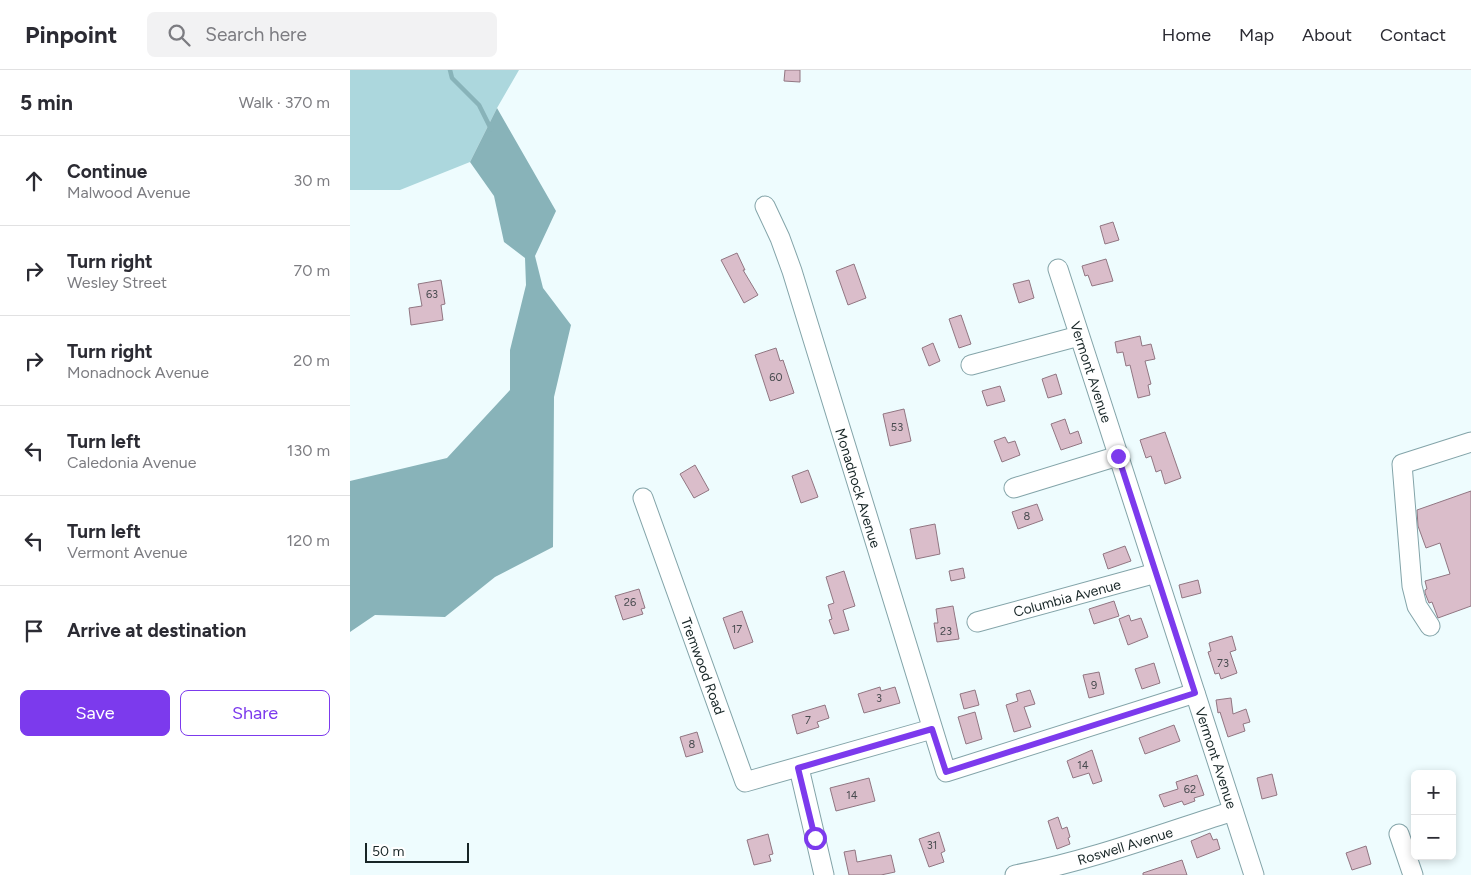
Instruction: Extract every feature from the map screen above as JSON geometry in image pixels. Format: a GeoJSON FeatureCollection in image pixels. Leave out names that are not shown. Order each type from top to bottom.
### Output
{"type":"FeatureCollection","features":[{"type":"Feature","properties":{"kind":"street","name":"Monadnock Avenue"},"geometry":{"type":"LineString","coordinates":[[765,206],[780,238],[792,271],[946,772],[1195,693]]}},
{"type":"Feature","properties":{"kind":"street","name":"Vermont Avenue"},"geometry":{"type":"LineString","coordinates":[[1058,269],[1254,875]]}},
{"type":"Feature","properties":{"kind":"street"},"geometry":{"type":"LineString","coordinates":[[971,365],[1079,336]]}},
{"type":"Feature","properties":{"kind":"street"},"geometry":{"type":"LineString","coordinates":[[1430,626],[1417,606],[1412,586],[1402,464],[1471,442]]}},
{"type":"Feature","properties":{"kind":"street"},"geometry":{"type":"LineString","coordinates":[[1014,488],[1118,456]]}},
{"type":"Feature","properties":{"kind":"street","name":"Tremwood Road"},"geometry":{"type":"LineString","coordinates":[[643,498],[745,782],[798,768]]}},
{"type":"Feature","properties":{"kind":"street","name":"Columbia Avenue"},"geometry":{"type":"LineString","coordinates":[[977,622],[1156,573]]}},
{"type":"Feature","properties":{"kind":"street"},"geometry":{"type":"LineString","coordinates":[[824,875],[798,768],[932,729]]}},
{"type":"Feature","properties":{"kind":"street","name":"Roswell Avenue"},"geometry":{"type":"LineString","coordinates":[[1015,875],[1060,866],[1233,811]]}},
{"type":"Feature","properties":{"kind":"street"},"geometry":{"type":"LineString","coordinates":[[1399,834],[1413,875]]}},
{"type":"Feature","properties":{"kind":"shaded area"},"geometry":{"type":"Polygon","coordinates":[[[350,70],[519,70],[497,108],[470,162],[400,190],[350,190],[350,70]]]}},
{"type":"Feature","properties":{"kind":"shaded area"},"geometry":{"type":"Polygon","coordinates":[[[497,108],[556,211],[535,256],[543,288],[571,325],[554,397],[553,547],[495,577],[445,617],[375,615],[350,632],[350,481],[447,458],[510,390],[510,350],[526,285],[525,258],[504,242],[494,196],[470,162],[497,108]]]}},
{"type":"Feature","properties":{"kind":"building"},"geometry":{"type":"Polygon","coordinates":[[[785,70],[800,70],[800,82],[784,81],[785,70]]]}},
{"type":"Feature","properties":{"kind":"building"},"geometry":{"type":"Polygon","coordinates":[[[1113,222],[1119,240],[1105,244],[1100,226],[1113,222]]]}},
{"type":"Feature","properties":{"kind":"building"},"geometry":{"type":"Polygon","coordinates":[[[737,253],[745,270],[743,270],[758,295],[744,303],[721,260],[737,253]]]}},
{"type":"Feature","properties":{"kind":"building"},"geometry":{"type":"Polygon","coordinates":[[[1106,259],[1113,281],[1092,286],[1088,275],[1085,276],[1082,266],[1106,259]]]}},
{"type":"Feature","properties":{"kind":"building"},"geometry":{"type":"Polygon","coordinates":[[[854,264],[866,298],[848,305],[836,271],[854,264]]]}},
{"type":"Feature","properties":{"kind":"building"},"geometry":{"type":"Polygon","coordinates":[[[441,280],[445,304],[441,305],[443,320],[411,325],[409,308],[422,306],[418,284],[441,280]]]}},
{"type":"Feature","properties":{"kind":"building"},"geometry":{"type":"Polygon","coordinates":[[[1029,280],[1034,298],[1019,303],[1013,284],[1029,280]]]}},
{"type":"Feature","properties":{"kind":"building"},"geometry":{"type":"Polygon","coordinates":[[[961,315],[971,344],[959,348],[949,319],[961,315]]]}},
{"type":"Feature","properties":{"kind":"building"},"geometry":{"type":"Polygon","coordinates":[[[1140,336],[1142,346],[1151,344],[1155,359],[1145,361],[1151,384],[1148,385],[1150,395],[1138,398],[1130,365],[1126,366],[1123,352],[1117,353],[1115,342],[1140,336]]]}},
{"type":"Feature","properties":{"kind":"building"},"geometry":{"type":"Polygon","coordinates":[[[933,343],[940,361],[929,366],[922,348],[933,343]]]}},
{"type":"Feature","properties":{"kind":"building"},"geometry":{"type":"Polygon","coordinates":[[[776,348],[780,361],[783,360],[794,393],[770,401],[755,355],[776,348]]]}},
{"type":"Feature","properties":{"kind":"building"},"geometry":{"type":"Polygon","coordinates":[[[1056,374],[1062,394],[1048,398],[1042,379],[1056,374]]]}},
{"type":"Feature","properties":{"kind":"building"},"geometry":{"type":"Polygon","coordinates":[[[1000,386],[1005,401],[987,406],[982,391],[1000,386]]]}},
{"type":"Feature","properties":{"kind":"building"},"geometry":{"type":"Polygon","coordinates":[[[904,409],[911,441],[890,446],[883,414],[904,409]]]}},
{"type":"Feature","properties":{"kind":"building"},"geometry":{"type":"Polygon","coordinates":[[[1065,419],[1070,434],[1078,431],[1082,443],[1061,450],[1051,424],[1065,419]]]}},
{"type":"Feature","properties":{"kind":"building"},"geometry":{"type":"Polygon","coordinates":[[[1165,432],[1181,478],[1165,484],[1161,470],[1156,472],[1151,456],[1146,458],[1140,440],[1165,432]]]}},
{"type":"Feature","properties":{"kind":"building"},"geometry":{"type":"Polygon","coordinates":[[[1005,437],[1008,443],[1015,441],[1020,455],[1002,462],[994,441],[1005,437]]]}},
{"type":"Feature","properties":{"kind":"building"},"geometry":{"type":"Polygon","coordinates":[[[695,465],[709,490],[694,498],[680,474],[695,465]]]}},
{"type":"Feature","properties":{"kind":"building"},"geometry":{"type":"Polygon","coordinates":[[[808,470],[818,497],[801,503],[792,476],[808,470]]]}},
{"type":"Feature","properties":{"kind":"building"},"geometry":{"type":"Polygon","coordinates":[[[1471,491],[1471,606],[1438,618],[1432,602],[1429,603],[1425,593],[1427,589],[1425,581],[1450,574],[1440,543],[1426,548],[1418,526],[1417,510],[1471,491]]]}},
{"type":"Feature","properties":{"kind":"building"},"geometry":{"type":"Polygon","coordinates":[[[1037,504],[1043,520],[1018,529],[1012,512],[1037,504]]]}},
{"type":"Feature","properties":{"kind":"building"},"geometry":{"type":"Polygon","coordinates":[[[935,524],[940,554],[916,559],[910,529],[935,524]]]}},
{"type":"Feature","properties":{"kind":"building"},"geometry":{"type":"Polygon","coordinates":[[[1125,546],[1131,561],[1108,569],[1103,554],[1125,546]]]}},
{"type":"Feature","properties":{"kind":"building"},"geometry":{"type":"Polygon","coordinates":[[[963,568],[965,578],[951,581],[949,571],[963,568]]]}},
{"type":"Feature","properties":{"kind":"building"},"geometry":{"type":"Polygon","coordinates":[[[844,571],[855,606],[843,610],[849,630],[834,634],[829,620],[832,619],[828,605],[834,603],[826,577],[844,571]]]}},
{"type":"Feature","properties":{"kind":"building"},"geometry":{"type":"Polygon","coordinates":[[[1198,580],[1201,593],[1182,598],[1179,585],[1198,580]]]}},
{"type":"Feature","properties":{"kind":"building"},"geometry":{"type":"Polygon","coordinates":[[[639,589],[645,608],[641,609],[643,614],[623,620],[615,596],[639,589]]]}},
{"type":"Feature","properties":{"kind":"building"},"geometry":{"type":"Polygon","coordinates":[[[1114,601],[1119,616],[1094,624],[1089,609],[1114,601]]]}},
{"type":"Feature","properties":{"kind":"building"},"geometry":{"type":"Polygon","coordinates":[[[953,606],[959,639],[937,642],[934,623],[938,623],[936,609],[953,606]]]}},
{"type":"Feature","properties":{"kind":"building"},"geometry":{"type":"Polygon","coordinates":[[[742,611],[753,642],[734,649],[723,618],[742,611]]]}},
{"type":"Feature","properties":{"kind":"building"},"geometry":{"type":"Polygon","coordinates":[[[1129,615],[1131,621],[1141,618],[1148,637],[1128,645],[1119,619],[1129,615]]]}},
{"type":"Feature","properties":{"kind":"building"},"geometry":{"type":"Polygon","coordinates":[[[1232,636],[1236,650],[1230,652],[1237,673],[1221,679],[1219,673],[1215,674],[1208,652],[1211,651],[1209,643],[1232,636]]]}},
{"type":"Feature","properties":{"kind":"building"},"geometry":{"type":"Polygon","coordinates":[[[1154,663],[1160,683],[1142,689],[1135,669],[1154,663]]]}},
{"type":"Feature","properties":{"kind":"building"},"geometry":{"type":"Polygon","coordinates":[[[1099,672],[1104,694],[1089,698],[1083,675],[1099,672]]]}},
{"type":"Feature","properties":{"kind":"building"},"geometry":{"type":"Polygon","coordinates":[[[880,687],[881,691],[895,687],[900,703],[864,713],[858,694],[880,687]]]}},
{"type":"Feature","properties":{"kind":"building"},"geometry":{"type":"Polygon","coordinates":[[[975,690],[979,705],[964,709],[960,694],[975,690]]]}},
{"type":"Feature","properties":{"kind":"building"},"geometry":{"type":"Polygon","coordinates":[[[1030,690],[1035,704],[1024,707],[1031,727],[1014,732],[1006,705],[1018,701],[1016,694],[1030,690]]]}},
{"type":"Feature","properties":{"kind":"building"},"geometry":{"type":"Polygon","coordinates":[[[1231,698],[1233,714],[1246,709],[1250,722],[1243,724],[1245,731],[1228,737],[1220,712],[1218,713],[1216,700],[1231,698]]]}},
{"type":"Feature","properties":{"kind":"building"},"geometry":{"type":"Polygon","coordinates":[[[825,705],[829,718],[817,722],[819,727],[797,734],[792,715],[825,705]]]}},
{"type":"Feature","properties":{"kind":"building"},"geometry":{"type":"Polygon","coordinates":[[[975,712],[982,739],[966,744],[958,717],[975,712]]]}},
{"type":"Feature","properties":{"kind":"building"},"geometry":{"type":"Polygon","coordinates":[[[1174,725],[1180,741],[1145,754],[1139,738],[1174,725]]]}},
{"type":"Feature","properties":{"kind":"building"},"geometry":{"type":"Polygon","coordinates":[[[697,732],[703,752],[686,757],[680,737],[697,732]]]}},
{"type":"Feature","properties":{"kind":"building"},"geometry":{"type":"Polygon","coordinates":[[[1092,750],[1102,781],[1093,784],[1089,773],[1073,778],[1067,761],[1092,750]]]}},
{"type":"Feature","properties":{"kind":"building"},"geometry":{"type":"Polygon","coordinates":[[[1272,774],[1277,795],[1262,799],[1257,778],[1272,774]]]}},
{"type":"Feature","properties":{"kind":"building"},"geometry":{"type":"Polygon","coordinates":[[[1197,775],[1204,795],[1194,798],[1195,801],[1184,805],[1182,801],[1164,807],[1159,795],[1178,789],[1176,782],[1197,775]]]}},
{"type":"Feature","properties":{"kind":"building"},"geometry":{"type":"Polygon","coordinates":[[[869,778],[875,801],[836,811],[830,788],[869,778]]]}},
{"type":"Feature","properties":{"kind":"building"},"geometry":{"type":"Polygon","coordinates":[[[1058,817],[1062,829],[1067,827],[1070,844],[1057,849],[1048,821],[1058,817]]]}},
{"type":"Feature","properties":{"kind":"building"},"geometry":{"type":"Polygon","coordinates":[[[939,832],[945,851],[941,853],[944,862],[929,867],[919,839],[939,832]]]}},
{"type":"Feature","properties":{"kind":"building"},"geometry":{"type":"Polygon","coordinates":[[[1210,833],[1213,840],[1217,839],[1220,849],[1197,858],[1191,841],[1210,833]]]}},
{"type":"Feature","properties":{"kind":"building"},"geometry":{"type":"Polygon","coordinates":[[[768,834],[773,854],[769,855],[771,861],[754,865],[747,840],[768,834]]]}},
{"type":"Feature","properties":{"kind":"building"},"geometry":{"type":"Polygon","coordinates":[[[1366,846],[1371,864],[1352,870],[1346,853],[1366,846]]]}},
{"type":"Feature","properties":{"kind":"building"},"geometry":{"type":"Polygon","coordinates":[[[855,850],[857,862],[891,855],[895,872],[881,875],[849,875],[844,852],[855,850]]]}},
{"type":"Feature","properties":{"kind":"building"},"geometry":{"type":"Polygon","coordinates":[[[1182,860],[1187,875],[1143,875],[1143,873],[1182,860]]]}},
{"type":"Feature","properties":{"kind":"waterway"},"geometry":{"type":"LineString","coordinates":[[450,70],[452,78],[479,105],[491,129]]}},
{"type":"Feature","properties":{"kind":"route"},"geometry":{"type":"LineString","coordinates":[[815,838],[798,768],[932,729],[946,772],[1195,693],[1118,456]]}}]}
